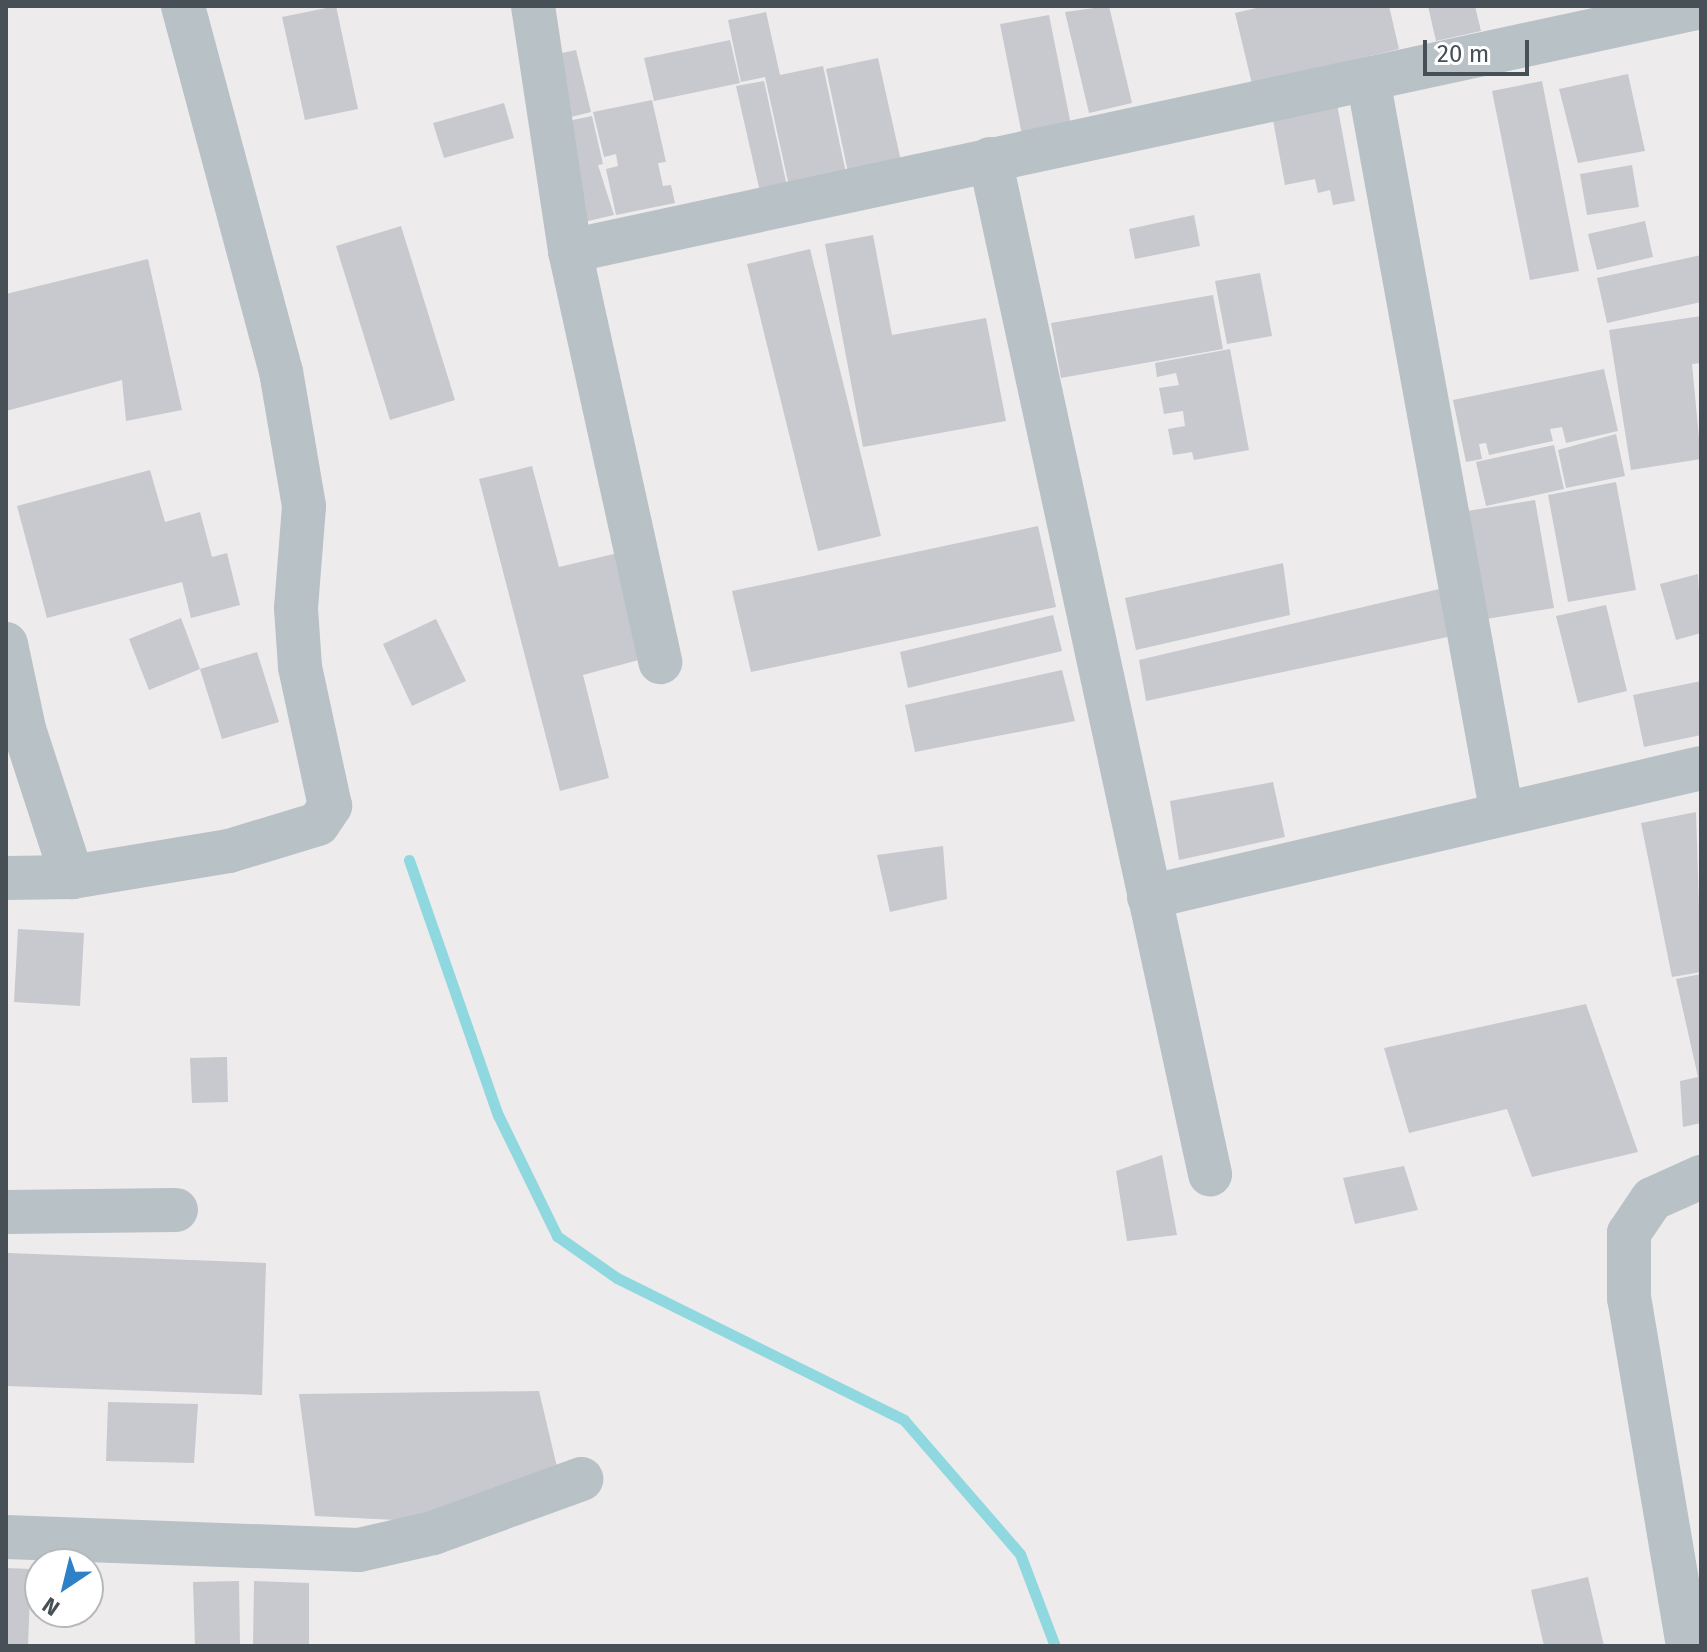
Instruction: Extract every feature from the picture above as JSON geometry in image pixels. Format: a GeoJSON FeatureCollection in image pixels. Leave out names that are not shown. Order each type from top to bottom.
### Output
{"type":"FeatureCollection","features":[{"type":"Feature","properties":{"kind":"street"},"geometry":{"type":"LineString","coordinates":[[6,878],[72,877],[229,851],[318,824],[330,806],[300,667],[296,608],[304,506],[281,372],[183,6]]}},
{"type":"Feature","properties":{"kind":"street"},"geometry":{"type":"LineString","coordinates":[[533,6],[570,251],[660,662]]}},
{"type":"Feature","properties":{"kind":"street"},"geometry":{"type":"LineString","coordinates":[[570,251],[1701,7]]}},
{"type":"Feature","properties":{"kind":"street"},"geometry":{"type":"LineString","coordinates":[[1368,79],[1502,814]]}},
{"type":"Feature","properties":{"kind":"street"},"geometry":{"type":"LineString","coordinates":[[990,159],[1210,1174]]}},
{"type":"Feature","properties":{"kind":"street"},"geometry":{"type":"LineString","coordinates":[[6,644],[24,729],[72,877]]}},
{"type":"Feature","properties":{"kind":"street"},"geometry":{"type":"LineString","coordinates":[[1149,897],[1701,768]]}},
{"type":"Feature","properties":{"kind":"street"},"geometry":{"type":"LineString","coordinates":[[1688,1646],[1629,1299],[1629,1233],[1652,1199],[1701,1177]]}},
{"type":"Feature","properties":{"kind":"street"},"geometry":{"type":"LineString","coordinates":[[6,1212],[176,1210]]}},
{"type":"Feature","properties":{"kind":"street"},"geometry":{"type":"LineString","coordinates":[[6,1537],[359,1550],[433,1533],[581,1479]]}},
{"type":"Feature","properties":{"kind":"building"},"geometry":{"type":"Polygon","coordinates":[[[336,6],[358,109],[305,120],[282,17],[336,6]]]}},
{"type":"Feature","properties":{"kind":"building"},"geometry":{"type":"Polygon","coordinates":[[[1109,6],[1132,103],[1089,113],[1065,12],[1109,6]]]}},
{"type":"Feature","properties":{"kind":"building"},"geometry":{"type":"Polygon","coordinates":[[[1265,6],[1389,6],[1399,49],[1252,84],[1235,13],[1265,6]]]}},
{"type":"Feature","properties":{"kind":"building"},"geometry":{"type":"Polygon","coordinates":[[[1428,6],[1475,6],[1481,31],[1436,41],[1428,6]]]}},
{"type":"Feature","properties":{"kind":"building"},"geometry":{"type":"Polygon","coordinates":[[[766,12],[780,75],[823,66],[846,173],[789,186],[765,77],[741,82],[728,20],[766,12]]]}},
{"type":"Feature","properties":{"kind":"building"},"geometry":{"type":"Polygon","coordinates":[[[1049,15],[1071,125],[1022,135],[1000,24],[1049,15]]]}},
{"type":"Feature","properties":{"kind":"building"},"geometry":{"type":"Polygon","coordinates":[[[730,40],[740,83],[654,101],[644,58],[730,40]]]}},
{"type":"Feature","properties":{"kind":"building"},"geometry":{"type":"Polygon","coordinates":[[[576,50],[591,112],[563,119],[548,56],[576,50]]]}},
{"type":"Feature","properties":{"kind":"building"},"geometry":{"type":"Polygon","coordinates":[[[878,58],[901,161],[848,172],[826,69],[878,58]]]}},
{"type":"Feature","properties":{"kind":"building"},"geometry":{"type":"Polygon","coordinates":[[[1628,74],[1645,151],[1578,163],[1559,89],[1628,74]]]}},
{"type":"Feature","properties":{"kind":"building"},"geometry":{"type":"Polygon","coordinates":[[[764,81],[787,186],[760,192],[736,86],[764,81]]]}},
{"type":"Feature","properties":{"kind":"building"},"geometry":{"type":"Polygon","coordinates":[[[1542,81],[1579,271],[1530,280],[1492,91],[1542,81]]]}},
{"type":"Feature","properties":{"kind":"building"},"geometry":{"type":"Polygon","coordinates":[[[652,100],[666,162],[658,163],[663,186],[671,185],[675,203],[616,215],[606,169],[618,166],[616,154],[604,157],[593,112],[652,100]]]}},
{"type":"Feature","properties":{"kind":"building"},"geometry":{"type":"Polygon","coordinates":[[[504,103],[514,138],[444,158],[433,123],[504,103]]]}},
{"type":"Feature","properties":{"kind":"building"},"geometry":{"type":"Polygon","coordinates":[[[1337,104],[1355,201],[1333,205],[1330,190],[1318,193],[1315,179],[1285,185],[1272,115],[1337,104]]]}},
{"type":"Feature","properties":{"kind":"building"},"geometry":{"type":"Polygon","coordinates":[[[592,116],[603,164],[598,165],[614,215],[584,222],[563,122],[592,116]]]}},
{"type":"Feature","properties":{"kind":"building"},"geometry":{"type":"Polygon","coordinates":[[[1632,165],[1639,207],[1587,215],[1580,174],[1632,165]]]}},
{"type":"Feature","properties":{"kind":"building"},"geometry":{"type":"Polygon","coordinates":[[[1194,215],[1200,246],[1135,259],[1129,229],[1194,215]]]}},
{"type":"Feature","properties":{"kind":"building"},"geometry":{"type":"Polygon","coordinates":[[[1645,221],[1653,257],[1597,270],[1588,234],[1645,221]]]}},
{"type":"Feature","properties":{"kind":"building"},"geometry":{"type":"Polygon","coordinates":[[[401,226],[455,400],[390,420],[336,246],[401,226]]]}},
{"type":"Feature","properties":{"kind":"building"},"geometry":{"type":"Polygon","coordinates":[[[873,235],[892,335],[986,318],[1006,421],[863,447],[825,244],[873,235]]]}},
{"type":"Feature","properties":{"kind":"building"},"geometry":{"type":"Polygon","coordinates":[[[810,249],[881,536],[818,551],[747,264],[810,249]]]}},
{"type":"Feature","properties":{"kind":"building"},"geometry":{"type":"Polygon","coordinates":[[[1701,255],[1701,302],[1607,323],[1597,278],[1701,255]]]}},
{"type":"Feature","properties":{"kind":"building"},"geometry":{"type":"Polygon","coordinates":[[[148,259],[182,410],[126,421],[122,380],[6,411],[6,294],[148,259]]]}},
{"type":"Feature","properties":{"kind":"building"},"geometry":{"type":"Polygon","coordinates":[[[1260,273],[1272,336],[1227,344],[1215,281],[1260,273]]]}},
{"type":"Feature","properties":{"kind":"building"},"geometry":{"type":"Polygon","coordinates":[[[1213,295],[1223,349],[1061,378],[1051,323],[1213,295]]]}},
{"type":"Feature","properties":{"kind":"building"},"geometry":{"type":"Polygon","coordinates":[[[1701,316],[1701,363],[1692,364],[1701,459],[1631,470],[1609,330],[1701,316]]]}},
{"type":"Feature","properties":{"kind":"building"},"geometry":{"type":"Polygon","coordinates":[[[1230,349],[1249,450],[1194,460],[1192,452],[1173,455],[1168,429],[1185,426],[1183,411],[1164,414],[1159,388],[1179,385],[1176,373],[1157,377],[1155,363],[1230,349]]]}},
{"type":"Feature","properties":{"kind":"building"},"geometry":{"type":"Polygon","coordinates":[[[1604,369],[1618,431],[1566,443],[1562,427],[1550,429],[1553,441],[1489,455],[1486,443],[1479,444],[1482,459],[1466,462],[1453,400],[1604,369]]]}},
{"type":"Feature","properties":{"kind":"building"},"geometry":{"type":"Polygon","coordinates":[[[1616,434],[1625,476],[1566,488],[1558,450],[1616,434]]]}},
{"type":"Feature","properties":{"kind":"building"},"geometry":{"type":"Polygon","coordinates":[[[1554,445],[1564,489],[1486,506],[1476,462],[1554,445]]]}},
{"type":"Feature","properties":{"kind":"building"},"geometry":{"type":"Polygon","coordinates":[[[532,466],[559,567],[618,553],[646,658],[583,675],[609,778],[560,791],[479,479],[532,466]]]}},
{"type":"Feature","properties":{"kind":"building"},"geometry":{"type":"Polygon","coordinates":[[[150,470],[165,522],[200,512],[212,557],[227,553],[240,605],[191,618],[182,582],[47,618],[17,506],[150,470]]]}},
{"type":"Feature","properties":{"kind":"building"},"geometry":{"type":"Polygon","coordinates":[[[1616,482],[1636,590],[1568,602],[1548,495],[1616,482]]]}},
{"type":"Feature","properties":{"kind":"building"},"geometry":{"type":"Polygon","coordinates":[[[1535,500],[1554,608],[1480,620],[1461,512],[1535,500]]]}},
{"type":"Feature","properties":{"kind":"building"},"geometry":{"type":"Polygon","coordinates":[[[1038,526],[1056,607],[751,672],[732,591],[1038,526]]]}},
{"type":"Feature","properties":{"kind":"building"},"geometry":{"type":"Polygon","coordinates":[[[1283,563],[1290,615],[1136,650],[1125,598],[1283,563]]]}},
{"type":"Feature","properties":{"kind":"building"},"geometry":{"type":"Polygon","coordinates":[[[1698,574],[1701,633],[1676,640],[1660,584],[1698,574]]]}},
{"type":"Feature","properties":{"kind":"building"},"geometry":{"type":"Polygon","coordinates":[[[1448,587],[1457,635],[1146,701],[1139,660],[1448,587]]]}},
{"type":"Feature","properties":{"kind":"building"},"geometry":{"type":"Polygon","coordinates":[[[1606,605],[1627,691],[1578,703],[1556,616],[1606,605]]]}},
{"type":"Feature","properties":{"kind":"building"},"geometry":{"type":"Polygon","coordinates":[[[1053,615],[1062,651],[908,688],[900,652],[1053,615]]]}},
{"type":"Feature","properties":{"kind":"building"},"geometry":{"type":"Polygon","coordinates":[[[181,618],[200,669],[149,690],[129,639],[181,618]]]}},
{"type":"Feature","properties":{"kind":"building"},"geometry":{"type":"Polygon","coordinates":[[[436,619],[466,681],[412,706],[383,644],[436,619]]]}},
{"type":"Feature","properties":{"kind":"building"},"geometry":{"type":"Polygon","coordinates":[[[257,652],[279,722],[222,739],[200,669],[257,652]]]}},
{"type":"Feature","properties":{"kind":"building"},"geometry":{"type":"Polygon","coordinates":[[[1062,670],[1075,721],[915,752],[905,705],[1062,670]]]}},
{"type":"Feature","properties":{"kind":"building"},"geometry":{"type":"Polygon","coordinates":[[[1701,681],[1701,735],[1644,747],[1633,695],[1701,681]]]}},
{"type":"Feature","properties":{"kind":"building"},"geometry":{"type":"Polygon","coordinates":[[[1273,782],[1285,837],[1179,860],[1170,801],[1273,782]]]}},
{"type":"Feature","properties":{"kind":"building"},"geometry":{"type":"Polygon","coordinates":[[[1696,812],[1701,972],[1672,977],[1641,823],[1696,812]]]}},
{"type":"Feature","properties":{"kind":"building"},"geometry":{"type":"Polygon","coordinates":[[[943,846],[947,899],[890,912],[877,855],[943,846]]]}},
{"type":"Feature","properties":{"kind":"building"},"geometry":{"type":"Polygon","coordinates":[[[18,929],[84,933],[80,1006],[14,1002],[18,929]]]}},
{"type":"Feature","properties":{"kind":"building"},"geometry":{"type":"Polygon","coordinates":[[[1701,974],[1701,1123],[1683,1127],[1680,1081],[1698,1077],[1676,979],[1701,974]]]}},
{"type":"Feature","properties":{"kind":"building"},"geometry":{"type":"Polygon","coordinates":[[[1586,1004],[1638,1152],[1532,1177],[1507,1109],[1409,1133],[1384,1048],[1586,1004]]]}},
{"type":"Feature","properties":{"kind":"building"},"geometry":{"type":"Polygon","coordinates":[[[227,1057],[228,1102],[192,1103],[190,1058],[227,1057]]]}},
{"type":"Feature","properties":{"kind":"building"},"geometry":{"type":"Polygon","coordinates":[[[1162,1155],[1177,1235],[1127,1241],[1116,1171],[1162,1155]]]}},
{"type":"Feature","properties":{"kind":"building"},"geometry":{"type":"Polygon","coordinates":[[[1404,1166],[1418,1210],[1355,1224],[1343,1178],[1404,1166]]]}},
{"type":"Feature","properties":{"kind":"building"},"geometry":{"type":"Polygon","coordinates":[[[8,1253],[266,1263],[262,1395],[6,1386],[8,1253]]]}},
{"type":"Feature","properties":{"kind":"building"},"geometry":{"type":"Polygon","coordinates":[[[539,1391],[557,1467],[416,1521],[315,1516],[299,1394],[539,1391]]]}},
{"type":"Feature","properties":{"kind":"building"},"geometry":{"type":"Polygon","coordinates":[[[108,1402],[198,1404],[194,1463],[106,1461],[108,1402]]]}},
{"type":"Feature","properties":{"kind":"building"},"geometry":{"type":"Polygon","coordinates":[[[6,1568],[24,1569],[24,1628],[29,1628],[28,1646],[6,1646],[6,1568]]]}},
{"type":"Feature","properties":{"kind":"building"},"geometry":{"type":"Polygon","coordinates":[[[1588,1577],[1604,1646],[1544,1646],[1531,1590],[1588,1577]]]}},
{"type":"Feature","properties":{"kind":"building"},"geometry":{"type":"Polygon","coordinates":[[[239,1581],[240,1646],[195,1646],[193,1582],[239,1581]]]}},
{"type":"Feature","properties":{"kind":"building"},"geometry":{"type":"Polygon","coordinates":[[[254,1581],[309,1583],[309,1646],[253,1646],[254,1581]]]}},
{"type":"Feature","properties":{"kind":"waterway"},"geometry":{"type":"LineString","coordinates":[[409,860],[498,1115],[557,1236],[617,1278],[904,1420],[1020,1554],[1055,1646]]}}]}
